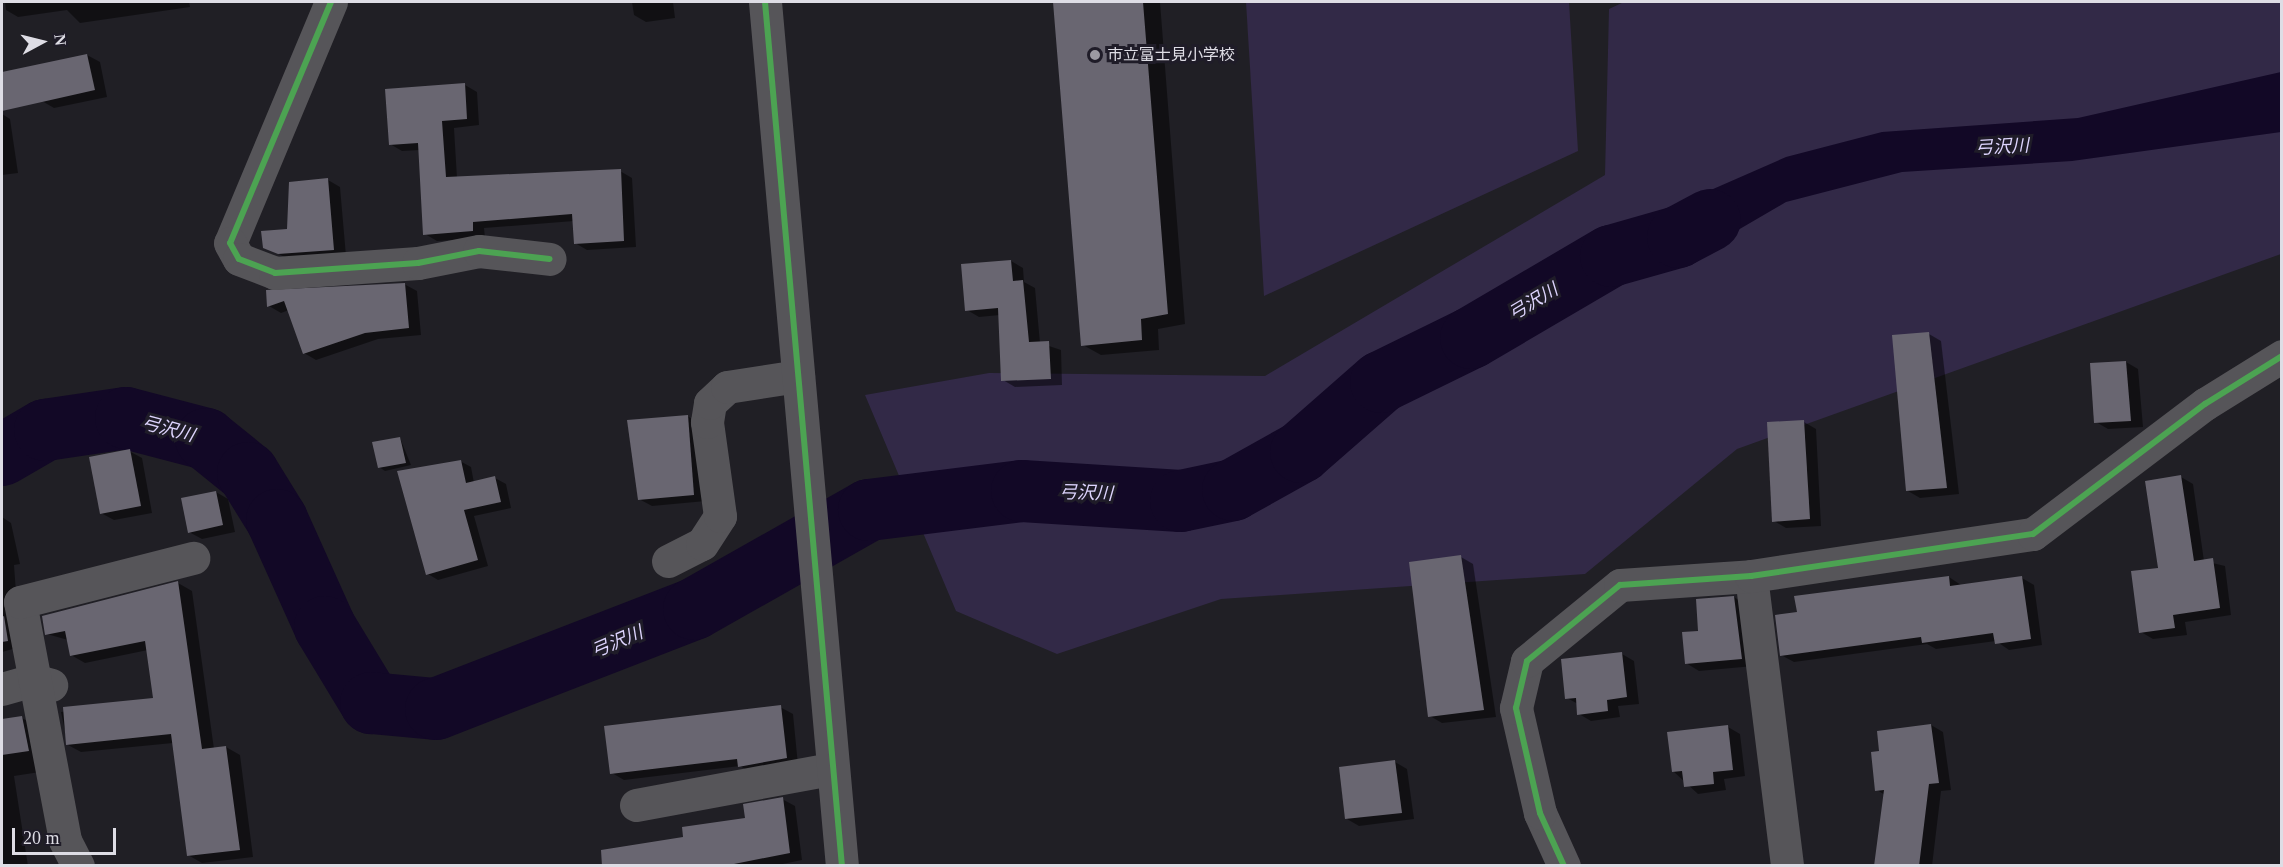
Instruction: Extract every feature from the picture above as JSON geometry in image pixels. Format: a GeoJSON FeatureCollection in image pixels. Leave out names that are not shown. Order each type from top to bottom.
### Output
{"type":"FeatureCollection","features":[{"type":"Feature","properties":{"kind":"street"},"geometry":{"type":"LineString","coordinates":[[331,2],[230,243],[239,259],[275,273],[418,263],[478,252],[550,259]]}},
{"type":"Feature","properties":{"kind":"street"},"geometry":{"type":"LineString","coordinates":[[765,2],[810,495],[817,623],[842,866]]}},
{"type":"Feature","properties":{"kind":"street"},"geometry":{"type":"LineString","coordinates":[[1564,866],[1540,813],[1516,708],[1527,661],[1620,585],[1751,576],[2033,534],[2205,404],[2282,356]]}},
{"type":"Feature","properties":{"kind":"street"},"geometry":{"type":"LineString","coordinates":[[668,561],[702,544],[720,516],[707,422],[710,403],[727,387],[798,376]]}},
{"type":"Feature","properties":{"kind":"street"},"geometry":{"type":"LineString","coordinates":[[78,866],[65,840],[43,683],[20,602],[193,558]]}},
{"type":"Feature","properties":{"kind":"street"},"geometry":{"type":"LineString","coordinates":[[1751,576],[1787,866]]}},
{"type":"Feature","properties":{"kind":"street"},"geometry":{"type":"LineString","coordinates":[[2,689],[43,683]]}},
{"type":"Feature","properties":{"kind":"street"},"geometry":{"type":"LineString","coordinates":[[636,804],[831,769]]}},
{"type":"Feature","properties":{"kind":"shaded area"},"geometry":{"type":"Polygon","coordinates":[[[1246,2],[1569,2],[1578,151],[1264,296],[1246,2]]]}},
{"type":"Feature","properties":{"kind":"shaded area"},"geometry":{"type":"Polygon","coordinates":[[[1624,2],[2281,2],[2281,254],[1737,449],[1585,574],[1221,599],[1057,654],[956,611],[865,395],[989,373],[1265,376],[1605,175],[1609,9],[1624,2]]]}},
{"type":"Feature","properties":{"kind":"water"},"geometry":{"type":"Polygon","coordinates":[[[2281,72],[2281,132],[2072,161],[1902,172],[1786,202],[1702,251],[1638,278],[1624,228],[1786,157],[1882,132],[2078,118],[2281,72]]]}},
{"type":"Feature","properties":{"kind":"building"},"geometry":{"type":"Polygon","coordinates":[[[1053,2],[1143,2],[1168,314],[1141,319],[1142,340],[1081,346],[1053,2]]]}},
{"type":"Feature","properties":{"kind":"building"},"geometry":{"type":"Polygon","coordinates":[[[87,54],[95,90],[2,111],[2,72],[87,54]]]}},
{"type":"Feature","properties":{"kind":"building"},"geometry":{"type":"Polygon","coordinates":[[[465,83],[467,119],[442,121],[446,177],[621,169],[624,241],[574,244],[572,214],[473,222],[473,231],[423,235],[418,143],[389,145],[385,89],[465,83]]]}},
{"type":"Feature","properties":{"kind":"building"},"geometry":{"type":"Polygon","coordinates":[[[328,178],[334,250],[278,254],[263,248],[261,231],[287,229],[289,182],[328,178]]]}},
{"type":"Feature","properties":{"kind":"building"},"geometry":{"type":"Polygon","coordinates":[[[1011,260],[1013,281],[1023,280],[1029,342],[1049,341],[1051,379],[1001,381],[998,308],[965,311],[961,264],[1011,260]]]}},
{"type":"Feature","properties":{"kind":"building"},"geometry":{"type":"Polygon","coordinates":[[[405,283],[409,328],[365,333],[303,354],[284,301],[267,307],[266,290],[405,283]]]}},
{"type":"Feature","properties":{"kind":"building"},"geometry":{"type":"Polygon","coordinates":[[[1929,332],[1947,488],[1906,491],[1892,335],[1929,332]]]}},
{"type":"Feature","properties":{"kind":"building"},"geometry":{"type":"Polygon","coordinates":[[[2126,361],[2131,421],[2094,423],[2090,363],[2126,361]]]}},
{"type":"Feature","properties":{"kind":"building"},"geometry":{"type":"Polygon","coordinates":[[[688,415],[694,495],[638,500],[627,420],[688,415]]]}},
{"type":"Feature","properties":{"kind":"building"},"geometry":{"type":"Polygon","coordinates":[[[1804,420],[1810,519],[1772,522],[1767,422],[1804,420]]]}},
{"type":"Feature","properties":{"kind":"building"},"geometry":{"type":"Polygon","coordinates":[[[400,437],[406,463],[378,468],[372,442],[400,437]]]}},
{"type":"Feature","properties":{"kind":"building"},"geometry":{"type":"Polygon","coordinates":[[[130,449],[141,506],[100,514],[89,457],[130,449]]]}},
{"type":"Feature","properties":{"kind":"building"},"geometry":{"type":"Polygon","coordinates":[[[461,460],[466,483],[495,476],[501,502],[464,510],[478,560],[426,575],[397,471],[461,460]]]}},
{"type":"Feature","properties":{"kind":"building"},"geometry":{"type":"Polygon","coordinates":[[[2181,475],[2194,561],[2213,558],[2220,608],[2173,615],[2175,628],[2139,633],[2131,571],[2158,568],[2145,481],[2181,475]]]}},
{"type":"Feature","properties":{"kind":"building"},"geometry":{"type":"Polygon","coordinates":[[[216,491],[223,525],[188,533],[181,498],[216,491]]]}},
{"type":"Feature","properties":{"kind":"building"},"geometry":{"type":"Polygon","coordinates":[[[1461,555],[1484,710],[1428,717],[1409,562],[1461,555]]]}},
{"type":"Feature","properties":{"kind":"building"},"geometry":{"type":"Polygon","coordinates":[[[1949,576],[1950,586],[2022,576],[2031,639],[1995,644],[1993,633],[1922,643],[1921,637],[1780,656],[1775,615],[1797,612],[1794,596],[1949,576]]]}},
{"type":"Feature","properties":{"kind":"building"},"geometry":{"type":"Polygon","coordinates":[[[178,581],[202,749],[226,746],[240,850],[187,856],[171,734],[66,745],[63,707],[153,698],[145,641],[70,656],[65,631],[45,635],[42,616],[178,581]]]}},
{"type":"Feature","properties":{"kind":"building"},"geometry":{"type":"Polygon","coordinates":[[[1734,596],[1742,659],[1685,664],[1682,632],[1698,631],[1696,599],[1734,596]]]}},
{"type":"Feature","properties":{"kind":"building"},"geometry":{"type":"Polygon","coordinates":[[[4,616],[8,641],[2,642],[2,617],[4,616]]]}},
{"type":"Feature","properties":{"kind":"building"},"geometry":{"type":"Polygon","coordinates":[[[1622,652],[1627,697],[1607,700],[1608,711],[1577,715],[1576,698],[1565,699],[1561,659],[1622,652]]]}},
{"type":"Feature","properties":{"kind":"building"},"geometry":{"type":"Polygon","coordinates":[[[781,705],[787,758],[738,767],[737,759],[610,774],[604,726],[781,705]]]}},
{"type":"Feature","properties":{"kind":"building"},"geometry":{"type":"Polygon","coordinates":[[[22,716],[29,751],[2,755],[2,719],[22,716]]]}},
{"type":"Feature","properties":{"kind":"building"},"geometry":{"type":"Polygon","coordinates":[[[1931,724],[1939,783],[1929,784],[1919,866],[1874,866],[1884,790],[1875,791],[1871,752],[1879,751],[1877,731],[1931,724]]]}},
{"type":"Feature","properties":{"kind":"building"},"geometry":{"type":"Polygon","coordinates":[[[1728,725],[1733,770],[1713,772],[1714,784],[1684,787],[1682,771],[1672,772],[1667,732],[1728,725]]]}},
{"type":"Feature","properties":{"kind":"building"},"geometry":{"type":"Polygon","coordinates":[[[1395,760],[1402,813],[1345,819],[1339,767],[1395,760]]]}},
{"type":"Feature","properties":{"kind":"building"},"geometry":{"type":"Polygon","coordinates":[[[783,797],[790,853],[724,866],[602,866],[601,850],[683,837],[682,827],[745,818],[743,804],[783,797]]]}},
{"type":"Feature","properties":{"kind":"waterway","name":"弓沢川"},"geometry":{"type":"LineString","coordinates":[[2,455],[45,430],[126,418],[206,439],[248,473],[277,520],[325,627],[371,703],[436,709],[694,609],[869,510],[1022,491],[1181,501],[1233,490],[1301,452],[1381,382],[1471,338],[1611,256],[1678,237],[1710,220]]}},
{"type":"Feature","properties":{"kind":"cycle path"},"geometry":{"type":"LineString","coordinates":[[331,2],[230,243],[239,259],[275,273],[418,263],[479,251],[550,259]]}},
{"type":"Feature","properties":{"kind":"cycle path"},"geometry":{"type":"LineString","coordinates":[[765,2],[842,866]]}},
{"type":"Feature","properties":{"kind":"cycle path"},"geometry":{"type":"LineString","coordinates":[[1564,866],[1540,813],[1516,708],[1527,661],[1620,585],[1751,576],[2033,534],[2205,404],[2282,356]]}},
{"type":"Feature","properties":{"kind":"place","name":"市立富士見小学校"},"geometry":{"type":"Point","coordinates":[1095,55]}}]}
